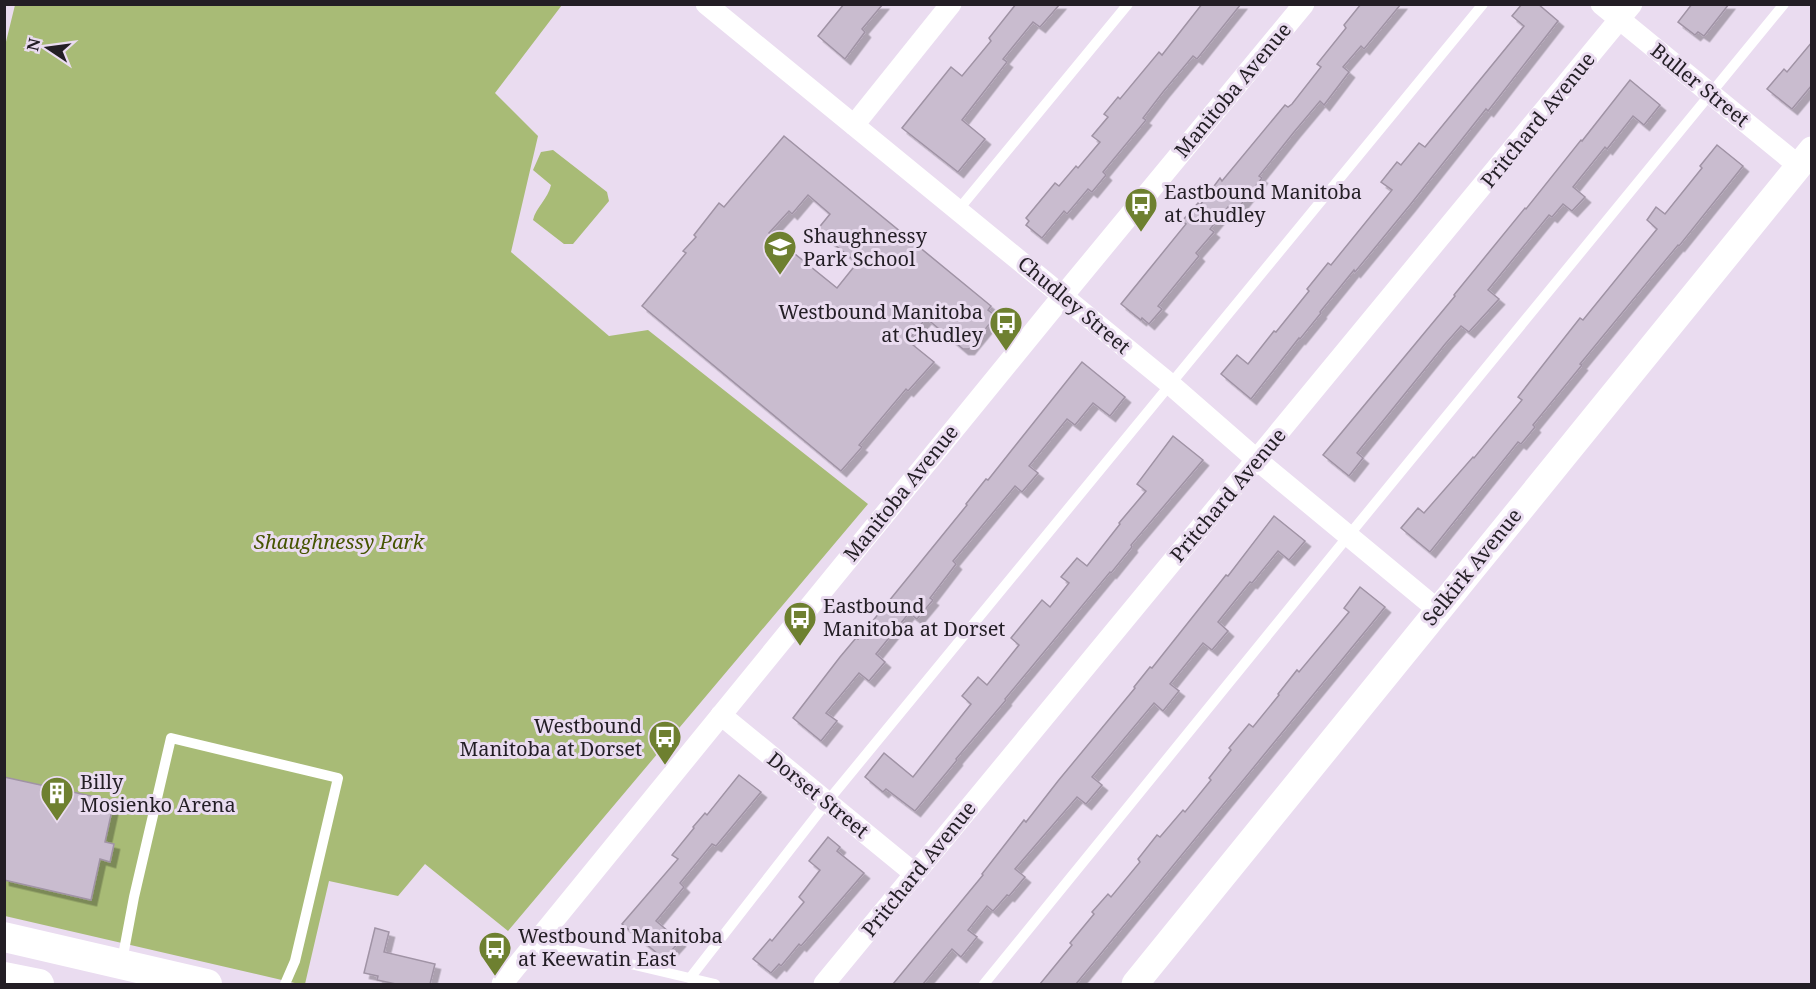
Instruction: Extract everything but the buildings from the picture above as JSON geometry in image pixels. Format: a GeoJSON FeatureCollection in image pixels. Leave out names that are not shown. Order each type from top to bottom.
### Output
{"type":"FeatureCollection","features":[{"type":"Feature","properties":{"kind":"main road"},"geometry":{"type":"LineString","coordinates":[[4,937],[207,984]]}},
{"type":"Feature","properties":{"kind":"street","name":"Chudley Street"},"geometry":{"type":"LineString","coordinates":[[706,4],[959,209],[1438,610]]}},
{"type":"Feature","properties":{"kind":"street"},"geometry":{"type":"LineString","coordinates":[[854,125],[951,4]]}},
{"type":"Feature","properties":{"kind":"street","name":"Manitoba Avenue"},"geometry":{"type":"LineString","coordinates":[[502,984],[1304,4]]}},
{"type":"Feature","properties":{"kind":"street","name":"Buller Street"},"geometry":{"type":"LineString","coordinates":[[1601,4],[1626,12],[1710,94],[1805,158]]}},
{"type":"Feature","properties":{"kind":"street","name":"Pritchard Avenue"},"geometry":{"type":"LineString","coordinates":[[824,984],[1626,12]]}},
{"type":"Feature","properties":{"kind":"street","name":"Selkirk Avenue"},"geometry":{"type":"LineString","coordinates":[[1135,984],[1805,158]]}},
{"type":"Feature","properties":{"kind":"street","name":"Dorset Street"},"geometry":{"type":"LineString","coordinates":[[721,715],[915,874]]}},
{"type":"Feature","properties":{"kind":"lane"},"geometry":{"type":"LineString","coordinates":[[959,209],[1128,4]]}},
{"type":"Feature","properties":{"kind":"lane"},"geometry":{"type":"LineString","coordinates":[[690,978],[827,802],[1483,4]]}},
{"type":"Feature","properties":{"kind":"lane"},"geometry":{"type":"LineString","coordinates":[[984,984],[1784,4]]}},
{"type":"Feature","properties":{"kind":"lane"},"geometry":{"type":"LineString","coordinates":[[122,964],[134,897],[171,738],[338,778],[295,961],[285,984]]}},
{"type":"Feature","properties":{"kind":"lane"},"geometry":{"type":"LineString","coordinates":[[537,942],[715,984]]}},
{"type":"Feature","properties":{"kind":"green space","name":"Shaughnessy Park"},"geometry":{"type":"Polygon","coordinates":[[[15,5],[562,5],[495,93],[538,136],[511,252],[609,336],[648,330],[868,504],[508,931],[425,864],[398,896],[329,881],[305,984],[5,916],[4,50],[15,5]]]}},
{"type":"Feature","properties":{"kind":"green space"},"geometry":{"type":"Polygon","coordinates":[[[553,150],[607,192],[609,201],[573,244],[564,244],[533,220],[551,185],[533,170],[541,152],[553,150]]]}},
{"type":"Feature","properties":{"kind":"place","name":"Eastbound Manitoba at Chudley"},"geometry":{"type":"Point","coordinates":[1141,233]}},
{"type":"Feature","properties":{"kind":"place","name":"Shaughnessy Park School"},"geometry":{"type":"Point","coordinates":[780,276]}},
{"type":"Feature","properties":{"kind":"place","name":"Westbound Manitoba at Chudley"},"geometry":{"type":"Point","coordinates":[1006,352]}},
{"type":"Feature","properties":{"kind":"place","name":"Eastbound Manitoba at Dorset"},"geometry":{"type":"Point","coordinates":[800,647]}},
{"type":"Feature","properties":{"kind":"place","name":"Westbound Manitoba at Dorset"},"geometry":{"type":"Point","coordinates":[665,766]}},
{"type":"Feature","properties":{"kind":"place","name":"Billy Mosienko Arena"},"geometry":{"type":"Point","coordinates":[57,822]}},
{"type":"Feature","properties":{"kind":"place","name":"Westbound Manitoba at Keewatin East"},"geometry":{"type":"Point","coordinates":[495,977]}}]}
